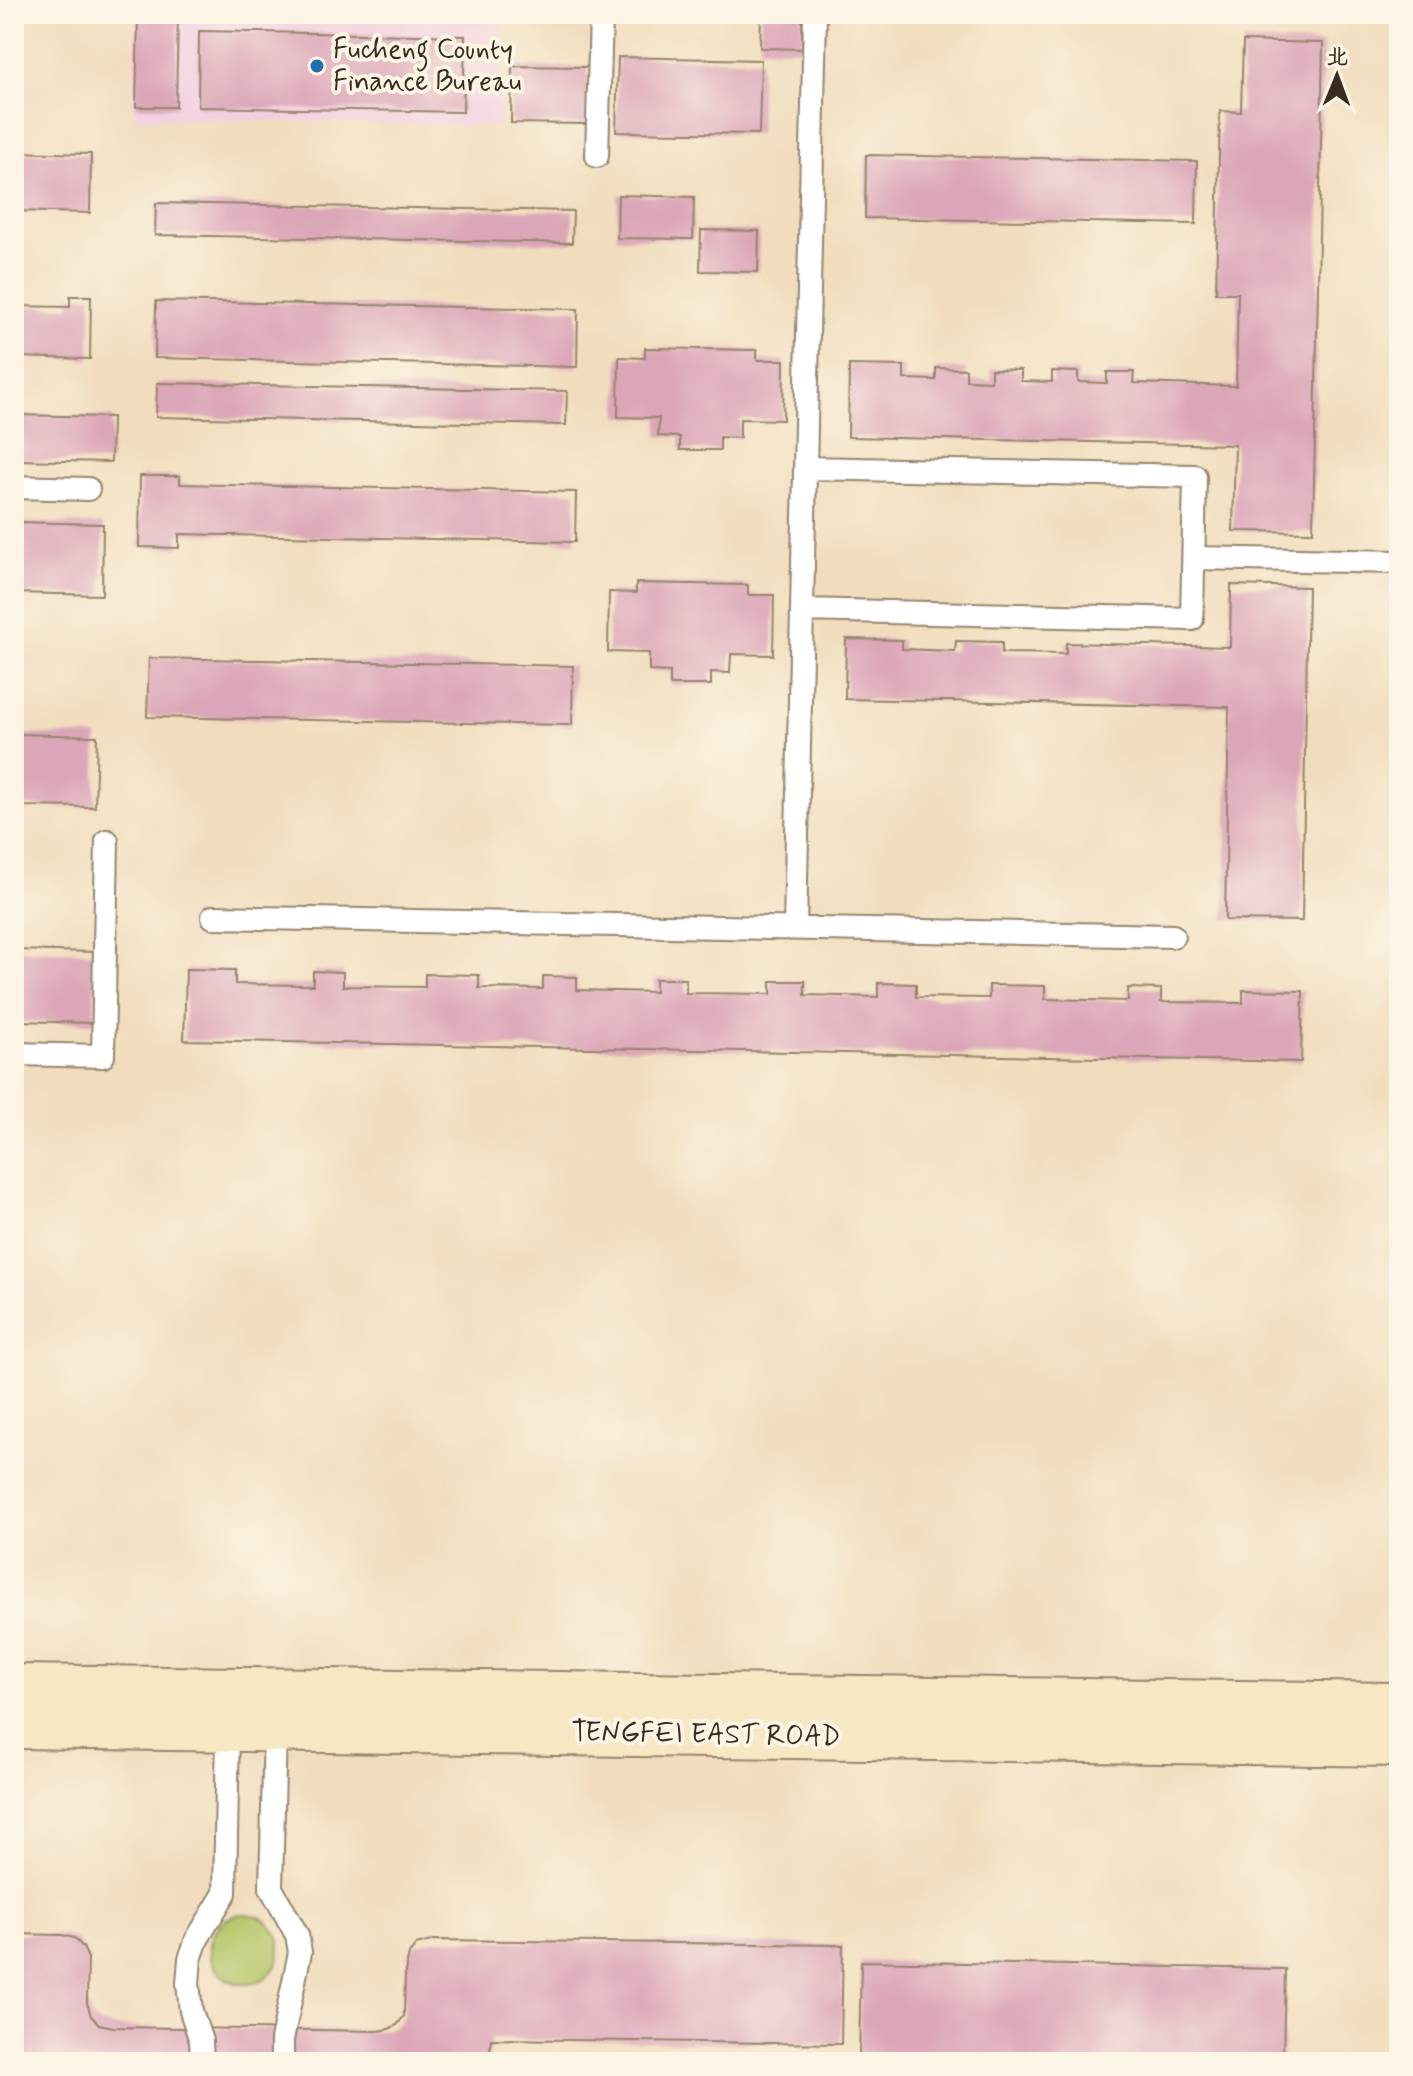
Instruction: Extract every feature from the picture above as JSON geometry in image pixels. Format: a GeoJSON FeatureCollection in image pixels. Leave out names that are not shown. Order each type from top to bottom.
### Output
{"type":"FeatureCollection","features":[{"type":"Feature","properties":{"kind":"street","name":"TENGFEI EAST ROAD"},"geometry":{"type":"LineString","coordinates":[[14,1687],[1399,1705]]}},
{"type":"Feature","properties":{"kind":"street","name":"TENGFEI EAST ROAD"},"geometry":{"type":"LineString","coordinates":[[14,1726],[1399,1744]]}},
{"type":"Feature","properties":{"kind":"lane"},"geometry":{"type":"LineString","coordinates":[[597,156],[601,14]]}},
{"type":"Feature","properties":{"kind":"lane"},"geometry":{"type":"LineString","coordinates":[[795,928],[815,14]]}},
{"type":"Feature","properties":{"kind":"lane"},"geometry":{"type":"LineString","coordinates":[[802,610],[1192,619],[1194,558],[1195,476],[805,468]]}},
{"type":"Feature","properties":{"kind":"lane"},"geometry":{"type":"LineString","coordinates":[[14,487],[88,489]]}},
{"type":"Feature","properties":{"kind":"lane"},"geometry":{"type":"LineString","coordinates":[[1194,558],[1399,562]]}},
{"type":"Feature","properties":{"kind":"lane"},"geometry":{"type":"LineString","coordinates":[[14,1054],[103,1056],[107,841]]}},
{"type":"Feature","properties":{"kind":"lane"},"geometry":{"type":"LineString","coordinates":[[213,917],[1173,936]]}},
{"type":"Feature","properties":{"kind":"lane"},"geometry":{"type":"LineString","coordinates":[[202,2062],[201,2041],[191,2011],[188,1983],[190,1959],[197,1939],[225,1893],[228,1729]]}},
{"type":"Feature","properties":{"kind":"lane"},"geometry":{"type":"LineString","coordinates":[[275,1730],[271,1888],[297,1935],[300,1952],[282,2040],[282,2062]]}},
{"type":"Feature","properties":{"kind":"shaded area","name":"Fucheng County Finance Bureau"},"geometry":{"type":"Polygon","coordinates":[[[136,14],[501,14],[499,126],[134,118],[136,14]]]}},
{"type":"Feature","properties":{"kind":"green space"},"geometry":{"type":"Polygon","coordinates":[[[245,1914],[270,1924],[280,1949],[270,1974],[245,1984],[220,1974],[210,1949],[220,1924],[245,1914]]]}},
{"type":"Feature","properties":{"kind":"building"},"geometry":{"type":"Polygon","coordinates":[[[138,14],[178,14],[176,107],[136,107],[138,14]]]}},
{"type":"Feature","properties":{"kind":"building"},"geometry":{"type":"Polygon","coordinates":[[[761,14],[802,14],[802,49],[760,48],[761,14]]]}},
{"type":"Feature","properties":{"kind":"building"},"geometry":{"type":"Polygon","coordinates":[[[199,31],[465,36],[463,112],[198,107],[199,31]]]}},
{"type":"Feature","properties":{"kind":"building"},"geometry":{"type":"Polygon","coordinates":[[[1243,41],[1323,43],[1313,532],[1233,531],[1235,445],[848,437],[849,365],[904,366],[904,379],[936,380],[936,368],[966,369],[966,380],[991,381],[991,369],[1021,370],[1021,381],[1052,382],[1052,371],[1078,372],[1078,382],[1107,383],[1107,372],[1134,372],[1133,383],[1236,386],[1238,293],[1216,293],[1220,111],[1241,112],[1243,41]]]}},
{"type":"Feature","properties":{"kind":"building"},"geometry":{"type":"Polygon","coordinates":[[[618,57],[761,60],[759,134],[616,132],[618,57]]]}},
{"type":"Feature","properties":{"kind":"building"},"geometry":{"type":"Polygon","coordinates":[[[512,66],[588,67],[587,124],[511,123],[512,66]]]}},
{"type":"Feature","properties":{"kind":"building"},"geometry":{"type":"Polygon","coordinates":[[[14,152],[91,154],[90,213],[14,211],[14,152]]]}},
{"type":"Feature","properties":{"kind":"building"},"geometry":{"type":"Polygon","coordinates":[[[866,155],[1197,161],[1196,224],[865,218],[866,155]]]}},
{"type":"Feature","properties":{"kind":"building"},"geometry":{"type":"Polygon","coordinates":[[[618,195],[694,197],[693,239],[617,238],[618,195]]]}},
{"type":"Feature","properties":{"kind":"building"},"geometry":{"type":"Polygon","coordinates":[[[156,203],[573,211],[572,243],[155,235],[156,203]]]}},
{"type":"Feature","properties":{"kind":"building"},"geometry":{"type":"Polygon","coordinates":[[[701,230],[759,231],[758,272],[700,271],[701,230]]]}},
{"type":"Feature","properties":{"kind":"building"},"geometry":{"type":"Polygon","coordinates":[[[70,296],[91,296],[90,359],[14,357],[14,306],[70,307],[70,296]]]}},
{"type":"Feature","properties":{"kind":"building"},"geometry":{"type":"Polygon","coordinates":[[[156,301],[578,309],[577,367],[155,358],[156,301]]]}},
{"type":"Feature","properties":{"kind":"building"},"geometry":{"type":"Polygon","coordinates":[[[645,348],[757,350],[757,360],[784,360],[783,420],[740,419],[740,438],[720,437],[720,450],[680,450],[680,437],[658,436],[659,418],[618,417],[619,357],[645,358],[645,348]]]}},
{"type":"Feature","properties":{"kind":"building"},"geometry":{"type":"Polygon","coordinates":[[[157,383],[567,391],[566,425],[156,417],[157,383]]]}},
{"type":"Feature","properties":{"kind":"building"},"geometry":{"type":"Polygon","coordinates":[[[14,415],[112,417],[111,462],[14,460],[14,415]]]}},
{"type":"Feature","properties":{"kind":"building"},"geometry":{"type":"Polygon","coordinates":[[[140,476],[180,476],[180,484],[576,492],[575,542],[179,534],[179,548],[139,547],[140,476]]]}},
{"type":"Feature","properties":{"kind":"building"},"geometry":{"type":"Polygon","coordinates":[[[14,522],[103,524],[102,595],[14,593],[14,522]]]}},
{"type":"Feature","properties":{"kind":"building"},"geometry":{"type":"Polygon","coordinates":[[[636,583],[748,585],[748,595],[774,595],[773,655],[731,654],[730,673],[711,672],[711,685],[670,685],[670,672],[649,671],[649,653],[608,652],[609,592],[636,593],[636,583]]]}},
{"type":"Feature","properties":{"kind":"building"},"geometry":{"type":"Polygon","coordinates":[[[1231,585],[1308,587],[1302,921],[1225,920],[1229,707],[845,699],[846,639],[902,640],[902,649],[955,651],[956,641],[1002,642],[1002,653],[1066,654],[1066,643],[1230,647],[1231,585]]]}},
{"type":"Feature","properties":{"kind":"building"},"geometry":{"type":"Polygon","coordinates":[[[149,658],[573,666],[572,725],[147,717],[149,658]]]}},
{"type":"Feature","properties":{"kind":"building"},"geometry":{"type":"Polygon","coordinates":[[[14,734],[97,736],[95,807],[14,806],[14,734]]]}},
{"type":"Feature","properties":{"kind":"building"},"geometry":{"type":"Polygon","coordinates":[[[14,950],[96,952],[94,1023],[14,1021],[14,950]]]}},
{"type":"Feature","properties":{"kind":"building"},"geometry":{"type":"Polygon","coordinates":[[[186,969],[235,970],[235,984],[313,985],[313,971],[343,972],[343,986],[425,987],[425,974],[479,975],[479,988],[543,989],[543,976],[577,977],[577,990],[655,992],[655,979],[686,979],[686,993],[771,994],[771,981],[805,981],[805,995],[878,997],[878,983],[916,984],[916,997],[989,998],[989,985],[1045,986],[1045,999],[1128,1001],[1128,988],[1161,989],[1161,1002],[1243,1003],[1243,990],[1303,991],[1301,1062],[184,1040],[186,969]]]}},
{"type":"Feature","properties":{"kind":"building"},"geometry":{"type":"Polygon","coordinates":[[[14,1934],[62,1935],[74,1938],[83,1947],[88,1958],[87,2003],[91,2016],[99,2024],[113,2027],[378,2031],[397,2025],[404,2016],[405,1972],[409,1954],[416,1945],[434,1940],[843,1945],[841,2044],[491,2039],[489,2062],[14,2062],[14,1934]]]}},
{"type":"Feature","properties":{"kind":"building"},"geometry":{"type":"Polygon","coordinates":[[[861,1961],[1285,1969],[1283,2062],[859,2059],[861,1961]]]}},
{"type":"Feature","properties":{"kind":"place","name":"Fucheng County Finance Bureau"},"geometry":{"type":"Point","coordinates":[317,66]}}]}
